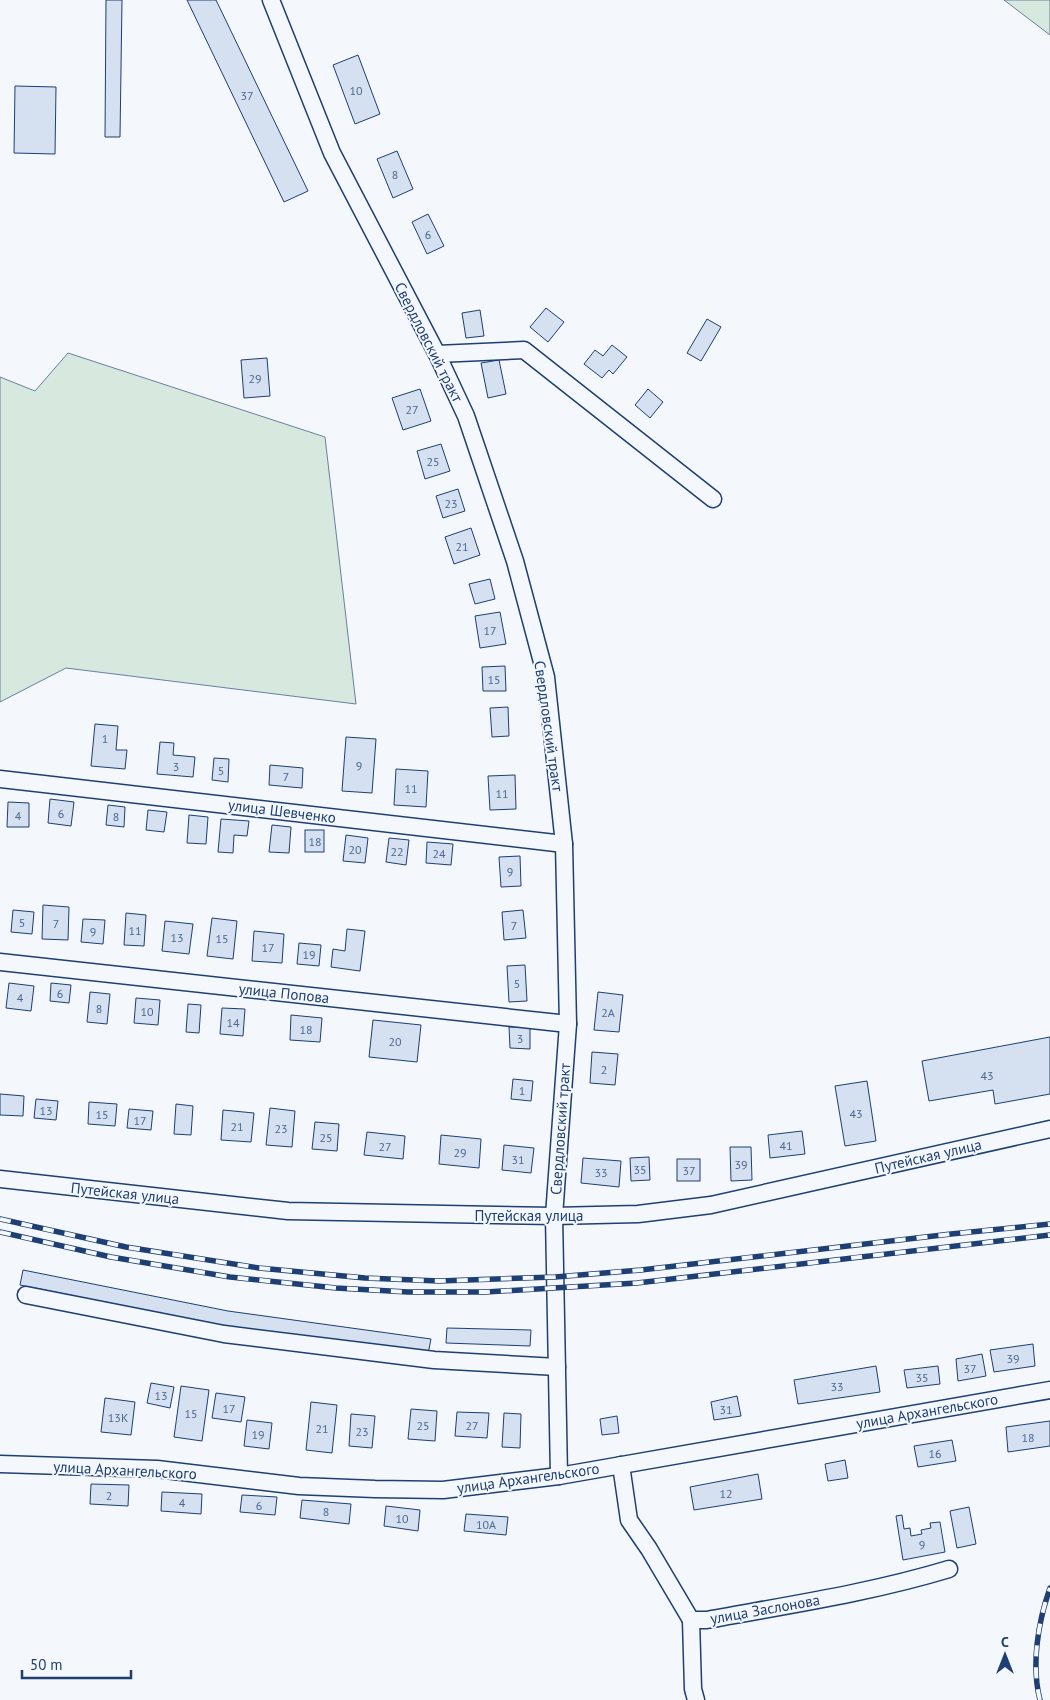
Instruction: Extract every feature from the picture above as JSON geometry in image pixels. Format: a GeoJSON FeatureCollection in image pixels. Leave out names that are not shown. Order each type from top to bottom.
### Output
{"type":"FeatureCollection","features":[{"type":"Feature","properties":{"kind":"street","name":"Свердловский тракт"},"geometry":{"type":"LineString","coordinates":[[271,0],[332,153],[437,354],[470,425],[515,561],[546,677],[564,844],[568,1024],[554,1216],[559,1476]]}},
{"type":"Feature","properties":{"kind":"street"},"geometry":{"type":"LineString","coordinates":[[437,354],[524,350],[713,499]]}},
{"type":"Feature","properties":{"kind":"street","name":"улица Шевченко"},"geometry":{"type":"LineString","coordinates":[[0,779],[564,844]]}},
{"type":"Feature","properties":{"kind":"street","name":"улица Попова"},"geometry":{"type":"LineString","coordinates":[[0,962],[568,1024]]}},
{"type":"Feature","properties":{"kind":"street","name":"Путейская улица"},"geometry":{"type":"LineString","coordinates":[[0,1179],[288,1211],[554,1216],[638,1214],[711,1205],[1050,1129]]}},
{"type":"Feature","properties":{"kind":"street"},"geometry":{"type":"LineString","coordinates":[[26,1295],[224,1334],[434,1360],[557,1367]]}},
{"type":"Feature","properties":{"kind":"street","name":"улица Архангельского"},"geometry":{"type":"LineString","coordinates":[[0,1464],[157,1469],[299,1486],[376,1490],[443,1490],[559,1476],[1050,1390]]}},
{"type":"Feature","properties":{"kind":"street","name":"улица Заслонова"},"geometry":{"type":"LineString","coordinates":[[620,1465],[629,1520],[691,1620],[707,1620],[908,1582],[949,1569]]}},
{"type":"Feature","properties":{"kind":"street"},"geometry":{"type":"LineString","coordinates":[[691,1620],[693,1689],[696,1700]]}},
{"type":"Feature","properties":{"kind":"shaded area"},"geometry":{"type":"Polygon","coordinates":[[[1004,0],[1050,0],[1050,35],[1004,0]]]}},
{"type":"Feature","properties":{"kind":"shaded area"},"geometry":{"type":"Polygon","coordinates":[[[68,353],[325,437],[356,704],[66,668],[0,702],[0,377],[35,391],[68,353]]]}},
{"type":"Feature","properties":{"kind":"building"},"geometry":{"type":"Polygon","coordinates":[[[106,0],[122,0],[120,137],[105,137],[106,0]]]}},
{"type":"Feature","properties":{"kind":"building"},"geometry":{"type":"Polygon","coordinates":[[[187,0],[216,0],[308,191],[284,202],[187,0]]]}},
{"type":"Feature","properties":{"kind":"building"},"geometry":{"type":"Polygon","coordinates":[[[358,55],[380,114],[355,124],[333,65],[358,55]]]}},
{"type":"Feature","properties":{"kind":"building"},"geometry":{"type":"Polygon","coordinates":[[[15,86],[56,87],[55,154],[14,153],[15,86]]]}},
{"type":"Feature","properties":{"kind":"building"},"geometry":{"type":"Polygon","coordinates":[[[397,151],[413,189],[393,198],[377,159],[397,151]]]}},
{"type":"Feature","properties":{"kind":"building"},"geometry":{"type":"Polygon","coordinates":[[[428,214],[444,246],[427,254],[412,222],[428,214]]]}},
{"type":"Feature","properties":{"kind":"building"},"geometry":{"type":"Polygon","coordinates":[[[546,308],[564,322],[548,342],[530,327],[546,308]]]}},
{"type":"Feature","properties":{"kind":"building"},"geometry":{"type":"Polygon","coordinates":[[[480,310],[484,336],[466,338],[462,313],[480,310]]]}},
{"type":"Feature","properties":{"kind":"building"},"geometry":{"type":"Polygon","coordinates":[[[707,319],[721,327],[701,361],[687,353],[707,319]]]}},
{"type":"Feature","properties":{"kind":"building"},"geometry":{"type":"Polygon","coordinates":[[[612,345],[627,357],[613,374],[609,370],[602,378],[584,364],[595,350],[603,356],[612,345]]]}},
{"type":"Feature","properties":{"kind":"building"},"geometry":{"type":"Polygon","coordinates":[[[267,358],[270,396],[244,398],[241,360],[267,358]]]}},
{"type":"Feature","properties":{"kind":"building"},"geometry":{"type":"Polygon","coordinates":[[[499,360],[506,394],[488,398],[481,363],[499,360]]]}},
{"type":"Feature","properties":{"kind":"building"},"geometry":{"type":"Polygon","coordinates":[[[420,389],[431,421],[403,430],[392,398],[420,389]]]}},
{"type":"Feature","properties":{"kind":"building"},"geometry":{"type":"Polygon","coordinates":[[[648,389],[663,402],[650,418],[635,405],[648,389]]]}},
{"type":"Feature","properties":{"kind":"building"},"geometry":{"type":"Polygon","coordinates":[[[441,444],[450,471],[425,479],[417,451],[441,444]]]}},
{"type":"Feature","properties":{"kind":"building"},"geometry":{"type":"Polygon","coordinates":[[[458,489],[465,511],[443,518],[436,496],[458,489]]]}},
{"type":"Feature","properties":{"kind":"building"},"geometry":{"type":"Polygon","coordinates":[[[471,528],[480,555],[454,564],[445,537],[471,528]]]}},
{"type":"Feature","properties":{"kind":"building"},"geometry":{"type":"Polygon","coordinates":[[[490,579],[495,599],[475,604],[469,584],[490,579]]]}},
{"type":"Feature","properties":{"kind":"building"},"geometry":{"type":"Polygon","coordinates":[[[500,612],[506,644],[480,648],[475,616],[500,612]]]}},
{"type":"Feature","properties":{"kind":"building"},"geometry":{"type":"Polygon","coordinates":[[[505,666],[506,691],[483,691],[482,667],[505,666]]]}},
{"type":"Feature","properties":{"kind":"building"},"geometry":{"type":"Polygon","coordinates":[[[508,707],[509,736],[492,737],[490,708],[508,707]]]}},
{"type":"Feature","properties":{"kind":"building"},"geometry":{"type":"Polygon","coordinates":[[[95,724],[118,726],[116,750],[127,750],[125,769],[91,766],[95,724]]]}},
{"type":"Feature","properties":{"kind":"building"},"geometry":{"type":"Polygon","coordinates":[[[346,737],[376,739],[372,793],[342,791],[346,737]]]}},
{"type":"Feature","properties":{"kind":"building"},"geometry":{"type":"Polygon","coordinates":[[[160,742],[174,743],[173,755],[195,757],[193,777],[157,774],[160,742]]]}},
{"type":"Feature","properties":{"kind":"building"},"geometry":{"type":"Polygon","coordinates":[[[214,758],[229,759],[228,782],[212,780],[214,758]]]}},
{"type":"Feature","properties":{"kind":"building"},"geometry":{"type":"Polygon","coordinates":[[[270,765],[303,768],[302,788],[269,785],[270,765]]]}},
{"type":"Feature","properties":{"kind":"building"},"geometry":{"type":"Polygon","coordinates":[[[396,769],[428,771],[426,807],[394,805],[396,769]]]}},
{"type":"Feature","properties":{"kind":"building"},"geometry":{"type":"Polygon","coordinates":[[[515,775],[516,809],[490,810],[488,776],[515,775]]]}},
{"type":"Feature","properties":{"kind":"building"},"geometry":{"type":"Polygon","coordinates":[[[50,799],[74,802],[71,826],[48,823],[50,799]]]}},
{"type":"Feature","properties":{"kind":"building"},"geometry":{"type":"Polygon","coordinates":[[[8,802],[29,803],[29,827],[7,827],[8,802]]]}},
{"type":"Feature","properties":{"kind":"building"},"geometry":{"type":"Polygon","coordinates":[[[108,805],[125,807],[124,827],[106,825],[108,805]]]}},
{"type":"Feature","properties":{"kind":"building"},"geometry":{"type":"Polygon","coordinates":[[[148,810],[167,812],[164,832],[146,830],[148,810]]]}},
{"type":"Feature","properties":{"kind":"building"},"geometry":{"type":"Polygon","coordinates":[[[189,815],[208,817],[206,844],[187,843],[189,815]]]}},
{"type":"Feature","properties":{"kind":"building"},"geometry":{"type":"Polygon","coordinates":[[[221,819],[249,821],[247,836],[234,835],[233,853],[218,852],[221,819]]]}},
{"type":"Feature","properties":{"kind":"building"},"geometry":{"type":"Polygon","coordinates":[[[272,825],[291,827],[289,853],[269,852],[272,825]]]}},
{"type":"Feature","properties":{"kind":"building"},"geometry":{"type":"Polygon","coordinates":[[[305,830],[324,830],[324,852],[305,852],[305,830]]]}},
{"type":"Feature","properties":{"kind":"building"},"geometry":{"type":"Polygon","coordinates":[[[346,835],[368,838],[365,863],[343,861],[346,835]]]}},
{"type":"Feature","properties":{"kind":"building"},"geometry":{"type":"Polygon","coordinates":[[[389,838],[409,840],[406,865],[386,862],[389,838]]]}},
{"type":"Feature","properties":{"kind":"building"},"geometry":{"type":"Polygon","coordinates":[[[427,842],[453,844],[451,865],[426,863],[427,842]]]}},
{"type":"Feature","properties":{"kind":"building"},"geometry":{"type":"Polygon","coordinates":[[[520,856],[521,886],[501,887],[499,857],[520,856]]]}},
{"type":"Feature","properties":{"kind":"building"},"geometry":{"type":"Polygon","coordinates":[[[43,905],[69,907],[68,940],[42,939],[43,905]]]}},
{"type":"Feature","properties":{"kind":"building"},"geometry":{"type":"Polygon","coordinates":[[[13,910],[34,912],[32,934],[11,932],[13,910]]]}},
{"type":"Feature","properties":{"kind":"building"},"geometry":{"type":"Polygon","coordinates":[[[523,910],[526,938],[504,940],[502,912],[523,910]]]}},
{"type":"Feature","properties":{"kind":"building"},"geometry":{"type":"Polygon","coordinates":[[[126,913],[146,915],[144,946],[124,945],[126,913]]]}},
{"type":"Feature","properties":{"kind":"building"},"geometry":{"type":"Polygon","coordinates":[[[212,918],[237,921],[233,959],[207,956],[212,918]]]}},
{"type":"Feature","properties":{"kind":"building"},"geometry":{"type":"Polygon","coordinates":[[[83,919],[105,920],[103,944],[81,942],[83,919]]]}},
{"type":"Feature","properties":{"kind":"building"},"geometry":{"type":"Polygon","coordinates":[[[165,921],[193,924],[189,954],[162,951],[165,921]]]}},
{"type":"Feature","properties":{"kind":"building"},"geometry":{"type":"Polygon","coordinates":[[[347,929],[365,931],[360,971],[331,967],[333,949],[345,951],[347,929]]]}},
{"type":"Feature","properties":{"kind":"building"},"geometry":{"type":"Polygon","coordinates":[[[254,931],[284,934],[282,963],[252,961],[254,931]]]}},
{"type":"Feature","properties":{"kind":"building"},"geometry":{"type":"Polygon","coordinates":[[[299,943],[321,945],[319,966],[297,964],[299,943]]]}},
{"type":"Feature","properties":{"kind":"building"},"geometry":{"type":"Polygon","coordinates":[[[525,965],[527,1001],[509,1002],[507,966],[525,965]]]}},
{"type":"Feature","properties":{"kind":"building"},"geometry":{"type":"Polygon","coordinates":[[[9,983],[34,986],[31,1011],[6,1008],[9,983]]]}},
{"type":"Feature","properties":{"kind":"building"},"geometry":{"type":"Polygon","coordinates":[[[51,983],[71,985],[69,1003],[50,1001],[51,983]]]}},
{"type":"Feature","properties":{"kind":"building"},"geometry":{"type":"Polygon","coordinates":[[[90,992],[110,994],[107,1024],[87,1022],[90,992]]]}},
{"type":"Feature","properties":{"kind":"building"},"geometry":{"type":"Polygon","coordinates":[[[598,992],[623,995],[619,1032],[594,1030],[598,992]]]}},
{"type":"Feature","properties":{"kind":"building"},"geometry":{"type":"Polygon","coordinates":[[[136,998],[160,1000],[158,1025],[134,1023],[136,998]]]}},
{"type":"Feature","properties":{"kind":"building"},"geometry":{"type":"Polygon","coordinates":[[[188,1004],[201,1005],[199,1033],[186,1032],[188,1004]]]}},
{"type":"Feature","properties":{"kind":"building"},"geometry":{"type":"Polygon","coordinates":[[[222,1008],[245,1009],[243,1036],[220,1034],[222,1008]]]}},
{"type":"Feature","properties":{"kind":"building"},"geometry":{"type":"Polygon","coordinates":[[[291,1015],[322,1018],[320,1042],[290,1040],[291,1015]]]}},
{"type":"Feature","properties":{"kind":"building"},"geometry":{"type":"Polygon","coordinates":[[[373,1020],[421,1025],[417,1062],[369,1057],[373,1020]]]}},
{"type":"Feature","properties":{"kind":"building"},"geometry":{"type":"Polygon","coordinates":[[[509,1027],[530,1027],[530,1049],[510,1048],[509,1027]]]}},
{"type":"Feature","properties":{"kind":"building"},"geometry":{"type":"Polygon","coordinates":[[[1050,1037],[1050,1094],[995,1104],[993,1090],[929,1101],[922,1061],[1050,1037]]]}},
{"type":"Feature","properties":{"kind":"building"},"geometry":{"type":"Polygon","coordinates":[[[592,1052],[618,1054],[615,1085],[590,1083],[592,1052]]]}},
{"type":"Feature","properties":{"kind":"building"},"geometry":{"type":"Polygon","coordinates":[[[513,1079],[533,1081],[531,1101],[511,1099],[513,1079]]]}},
{"type":"Feature","properties":{"kind":"building"},"geometry":{"type":"Polygon","coordinates":[[[867,1081],[876,1141],[845,1146],[835,1086],[867,1081]]]}},
{"type":"Feature","properties":{"kind":"building"},"geometry":{"type":"Polygon","coordinates":[[[0,1094],[24,1096],[23,1116],[0,1115],[0,1094]]]}},
{"type":"Feature","properties":{"kind":"building"},"geometry":{"type":"Polygon","coordinates":[[[36,1099],[58,1101],[56,1120],[34,1118],[36,1099]]]}},
{"type":"Feature","properties":{"kind":"building"},"geometry":{"type":"Polygon","coordinates":[[[89,1102],[117,1104],[115,1126],[88,1124],[89,1102]]]}},
{"type":"Feature","properties":{"kind":"building"},"geometry":{"type":"Polygon","coordinates":[[[176,1104],[193,1106],[191,1135],[174,1134],[176,1104]]]}},
{"type":"Feature","properties":{"kind":"building"},"geometry":{"type":"Polygon","coordinates":[[[270,1108],[295,1111],[292,1147],[266,1145],[270,1108]]]}},
{"type":"Feature","properties":{"kind":"building"},"geometry":{"type":"Polygon","coordinates":[[[129,1109],[153,1111],[151,1130],[127,1128],[129,1109]]]}},
{"type":"Feature","properties":{"kind":"building"},"geometry":{"type":"Polygon","coordinates":[[[223,1110],[254,1113],[251,1142],[221,1140],[223,1110]]]}},
{"type":"Feature","properties":{"kind":"building"},"geometry":{"type":"Polygon","coordinates":[[[315,1122],[339,1124],[337,1151],[312,1149],[315,1122]]]}},
{"type":"Feature","properties":{"kind":"building"},"geometry":{"type":"Polygon","coordinates":[[[802,1131],[805,1154],[770,1158],[768,1135],[802,1131]]]}},
{"type":"Feature","properties":{"kind":"building"},"geometry":{"type":"Polygon","coordinates":[[[367,1132],[405,1136],[403,1159],[364,1155],[367,1132]]]}},
{"type":"Feature","properties":{"kind":"building"},"geometry":{"type":"Polygon","coordinates":[[[441,1135],[481,1139],[479,1168],[439,1164],[441,1135]]]}},
{"type":"Feature","properties":{"kind":"building"},"geometry":{"type":"Polygon","coordinates":[[[504,1145],[534,1148],[531,1173],[502,1170],[504,1145]]]}},
{"type":"Feature","properties":{"kind":"building"},"geometry":{"type":"Polygon","coordinates":[[[730,1147],[751,1147],[752,1180],[731,1181],[730,1147]]]}},
{"type":"Feature","properties":{"kind":"building"},"geometry":{"type":"Polygon","coordinates":[[[649,1157],[650,1180],[631,1181],[630,1158],[649,1157]]]}},
{"type":"Feature","properties":{"kind":"building"},"geometry":{"type":"Polygon","coordinates":[[[583,1158],[621,1161],[619,1187],[581,1183],[583,1158]]]}},
{"type":"Feature","properties":{"kind":"building"},"geometry":{"type":"Polygon","coordinates":[[[677,1159],[700,1159],[700,1181],[677,1181],[677,1159]]]}},
{"type":"Feature","properties":{"kind":"building"},"geometry":{"type":"Polygon","coordinates":[[[23,1270],[228,1311],[431,1339],[428,1354],[224,1326],[20,1285],[23,1270]]]}},
{"type":"Feature","properties":{"kind":"building"},"geometry":{"type":"Polygon","coordinates":[[[447,1328],[531,1330],[530,1346],[446,1343],[447,1328]]]}},
{"type":"Feature","properties":{"kind":"building"},"geometry":{"type":"Polygon","coordinates":[[[1033,1344],[1035,1366],[994,1372],[990,1350],[1033,1344]]]}},
{"type":"Feature","properties":{"kind":"building"},"geometry":{"type":"Polygon","coordinates":[[[982,1354],[986,1376],[958,1381],[956,1359],[982,1354]]]}},
{"type":"Feature","properties":{"kind":"building"},"geometry":{"type":"Polygon","coordinates":[[[876,1366],[880,1392],[798,1404],[794,1380],[876,1366]]]}},
{"type":"Feature","properties":{"kind":"building"},"geometry":{"type":"Polygon","coordinates":[[[938,1366],[940,1384],[907,1388],[904,1370],[938,1366]]]}},
{"type":"Feature","properties":{"kind":"building"},"geometry":{"type":"Polygon","coordinates":[[[151,1383],[174,1387],[170,1408],[147,1403],[151,1383]]]}},
{"type":"Feature","properties":{"kind":"building"},"geometry":{"type":"Polygon","coordinates":[[[181,1386],[209,1390],[202,1441],[174,1437],[181,1386]]]}},
{"type":"Feature","properties":{"kind":"building"},"geometry":{"type":"Polygon","coordinates":[[[216,1393],[245,1397],[241,1422],[212,1418],[216,1393]]]}},
{"type":"Feature","properties":{"kind":"building"},"geometry":{"type":"Polygon","coordinates":[[[737,1396],[741,1416],[714,1420],[711,1402],[737,1396]]]}},
{"type":"Feature","properties":{"kind":"building"},"geometry":{"type":"Polygon","coordinates":[[[105,1398],[135,1402],[131,1435],[101,1432],[105,1398]]]}},
{"type":"Feature","properties":{"kind":"building"},"geometry":{"type":"Polygon","coordinates":[[[311,1402],[337,1405],[332,1453],[306,1450],[311,1402]]]}},
{"type":"Feature","properties":{"kind":"building"},"geometry":{"type":"Polygon","coordinates":[[[411,1409],[437,1411],[435,1441],[408,1439],[411,1409]]]}},
{"type":"Feature","properties":{"kind":"building"},"geometry":{"type":"Polygon","coordinates":[[[457,1412],[489,1413],[487,1438],[455,1436],[457,1412]]]}},
{"type":"Feature","properties":{"kind":"building"},"geometry":{"type":"Polygon","coordinates":[[[504,1413],[521,1414],[520,1448],[502,1447],[504,1413]]]}},
{"type":"Feature","properties":{"kind":"building"},"geometry":{"type":"Polygon","coordinates":[[[351,1414],[375,1416],[372,1448],[349,1446],[351,1414]]]}},
{"type":"Feature","properties":{"kind":"building"},"geometry":{"type":"Polygon","coordinates":[[[617,1416],[619,1433],[602,1435],[600,1419],[617,1416]]]}},
{"type":"Feature","properties":{"kind":"building"},"geometry":{"type":"Polygon","coordinates":[[[247,1420],[272,1423],[269,1449],[244,1446],[247,1420]]]}},
{"type":"Feature","properties":{"kind":"building"},"geometry":{"type":"Polygon","coordinates":[[[1050,1421],[1050,1446],[1008,1452],[1006,1427],[1050,1421]]]}},
{"type":"Feature","properties":{"kind":"building"},"geometry":{"type":"Polygon","coordinates":[[[952,1440],[956,1461],[918,1467],[914,1446],[952,1440]]]}},
{"type":"Feature","properties":{"kind":"building"},"geometry":{"type":"Polygon","coordinates":[[[845,1460],[848,1478],[828,1481],[825,1464],[845,1460]]]}},
{"type":"Feature","properties":{"kind":"building"},"geometry":{"type":"Polygon","coordinates":[[[758,1474],[762,1499],[694,1510],[690,1487],[758,1474]]]}},
{"type":"Feature","properties":{"kind":"building"},"geometry":{"type":"Polygon","coordinates":[[[91,1484],[129,1485],[128,1506],[90,1504],[91,1484]]]}},
{"type":"Feature","properties":{"kind":"building"},"geometry":{"type":"Polygon","coordinates":[[[162,1492],[202,1494],[201,1514],[161,1511],[162,1492]]]}},
{"type":"Feature","properties":{"kind":"building"},"geometry":{"type":"Polygon","coordinates":[[[242,1495],[277,1497],[275,1515],[240,1512],[242,1495]]]}},
{"type":"Feature","properties":{"kind":"building"},"geometry":{"type":"Polygon","coordinates":[[[302,1500],[351,1504],[349,1524],[300,1518],[302,1500]]]}},
{"type":"Feature","properties":{"kind":"building"},"geometry":{"type":"Polygon","coordinates":[[[386,1506],[420,1510],[418,1531],[384,1526],[386,1506]]]}},
{"type":"Feature","properties":{"kind":"building"},"geometry":{"type":"Polygon","coordinates":[[[969,1507],[976,1544],[957,1548],[950,1511],[969,1507]]]}},
{"type":"Feature","properties":{"kind":"building"},"geometry":{"type":"Polygon","coordinates":[[[466,1514],[508,1517],[506,1535],[464,1531],[466,1514]]]}},
{"type":"Feature","properties":{"kind":"building"},"geometry":{"type":"Polygon","coordinates":[[[902,1515],[904,1529],[910,1528],[911,1536],[922,1534],[921,1530],[931,1528],[930,1523],[940,1522],[945,1552],[903,1560],[896,1516],[902,1515]]]}},
{"type":"Feature","properties":{"kind":"railway"},"geometry":{"type":"LineString","coordinates":[[0,1219],[126,1247],[259,1268],[365,1278],[439,1281],[555,1277],[641,1270],[1050,1224]]}},
{"type":"Feature","properties":{"kind":"railway"},"geometry":{"type":"LineString","coordinates":[[0,1232],[111,1257],[230,1277],[336,1288],[408,1292],[486,1292],[637,1283],[1050,1235]]}},
{"type":"Feature","properties":{"kind":"railway"},"geometry":{"type":"LineString","coordinates":[[1040,1700],[1036,1673],[1037,1644],[1042,1615],[1050,1588]]}}]}
